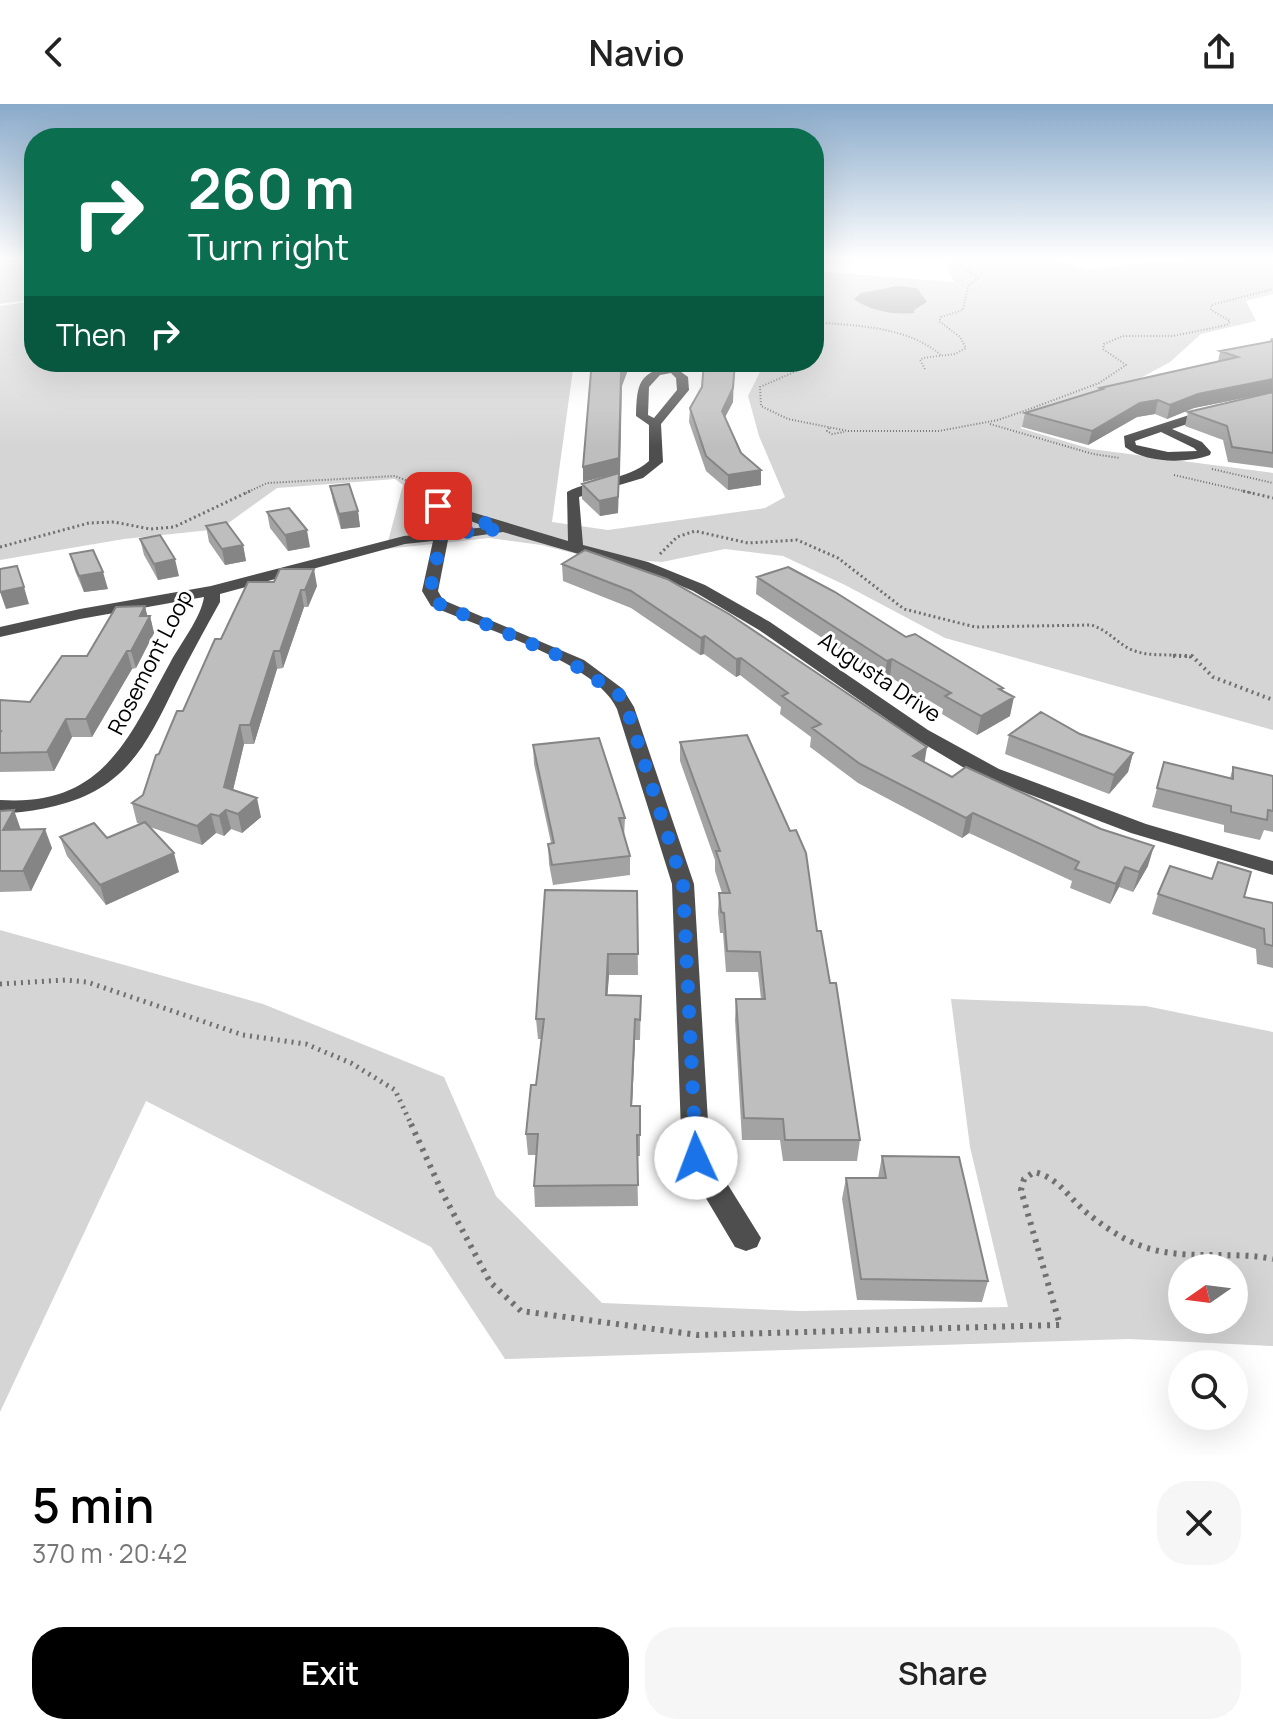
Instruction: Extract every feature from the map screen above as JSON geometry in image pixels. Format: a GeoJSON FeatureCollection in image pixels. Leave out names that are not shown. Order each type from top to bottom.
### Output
{"type":"FeatureCollection","features":[{"type":"Feature","properties":{"kind":"street"},"geometry":{"type":"LineString","coordinates":[[1159,427],[1198,445],[1205,452],[1196,456],[1160,455],[1131,447],[1127,442],[1159,427],[1219,410]]}},
{"type":"Feature","properties":{"kind":"street"},"geometry":{"type":"LineString","coordinates":[[576,546],[572,495],[581,489],[648,471],[656,462],[655,424]]}},
{"type":"Feature","properties":{"kind":"street","name":"Augusta Drive"},"geometry":{"type":"LineString","coordinates":[[468,515],[501,529],[644,564],[746,613],[897,719],[956,756],[1020,786],[1122,825],[1273,868]]}},
{"type":"Feature","properties":{"kind":"street","name":"Rosemont Loop"},"geometry":{"type":"LineString","coordinates":[[0,632],[80,614],[212,591],[404,540],[501,529]]}},
{"type":"Feature","properties":{"kind":"street"},"geometry":{"type":"LineString","coordinates":[[442,534],[430,591],[437,603],[564,658],[619,695],[629,715],[683,884],[696,1158],[746,1238]]}},
{"type":"Feature","properties":{"kind":"street","name":"Rosemont Loop"},"geometry":{"type":"LineString","coordinates":[[0,806],[24,807],[73,795],[104,780],[122,764],[148,724],[212,602],[212,591]]}},
{"type":"Feature","properties":{"kind":"path"},"geometry":{"type":"LineString","coordinates":[[925,369],[920,360],[955,354],[966,348],[960,337],[939,321]]}},
{"type":"Feature","properties":{"kind":"path"},"geometry":{"type":"LineString","coordinates":[[794,372],[760,387],[761,406],[777,416],[829,428],[827,431],[832,434],[846,431],[929,434],[1004,419],[1058,396],[1106,382],[1126,365],[1103,349],[1109,341],[1127,335],[1173,336],[1227,325],[1230,321]]}},
{"type":"Feature","properties":{"kind":"path"},"geometry":{"type":"LineString","coordinates":[[824,324],[897,335],[930,344],[942,356]]}},
{"type":"Feature","properties":{"kind":"path"},"geometry":{"type":"LineString","coordinates":[[1112,458],[1125,462]]}},
{"type":"Feature","properties":{"kind":"path"},"geometry":{"type":"LineString","coordinates":[[1164,472],[1273,498]]}},
{"type":"Feature","properties":{"kind":"path"},"geometry":{"type":"LineString","coordinates":[[0,547],[89,523],[114,522],[150,529],[174,527],[256,486],[289,482],[404,477],[438,506],[468,515]]}},
{"type":"Feature","properties":{"kind":"path"},"geometry":{"type":"LineString","coordinates":[[644,564],[688,532],[713,533],[747,543],[782,539],[804,541],[830,551],[904,609],[915,613],[975,627],[1013,624],[1100,626],[1131,650],[1149,655],[1192,656],[1213,677],[1273,700]]}},
{"type":"Feature","properties":{"kind":"path"},"geometry":{"type":"LineString","coordinates":[[0,984],[65,980],[87,982],[243,1035],[306,1044],[351,1063],[395,1090],[443,1194],[490,1282],[521,1311],[698,1335],[1060,1325],[1021,1190],[1024,1179],[1034,1172],[1048,1176],[1083,1210],[1140,1245],[1168,1253],[1252,1253],[1273,1259]]}},
{"type":"Feature","properties":{"kind":"shaded area"},"geometry":{"type":"Polygon","coordinates":[[[0,321],[24,321],[24,372],[573,372],[552,522],[608,530],[765,508],[785,497],[759,436],[748,396],[760,372],[824,372],[824,321],[1256,321],[1201,334],[1170,362],[1122,388],[1020,428],[1091,449],[1273,473],[1273,730],[945,638],[783,556],[725,549],[662,562],[589,557],[541,545],[489,538],[386,549],[403,485],[395,479],[277,488],[220,529],[124,539],[0,560],[0,321]]]}},
{"type":"Feature","properties":{"kind":"shaded area"},"geometry":{"type":"Polygon","coordinates":[[[0,930],[263,1004],[444,1077],[496,1196],[602,1303],[800,1311],[1008,1307],[970,1147],[951,999],[1146,1006],[1273,1032],[1273,1346],[1129,1339],[505,1359],[431,1247],[146,1101],[0,1412],[0,930]]]}},
{"type":"Feature","properties":{"kind":"building"},"geometry":{"type":"Polygon","coordinates":[[[1273,341],[1273,379],[1198,394],[1170,405],[1158,400],[1140,403],[1092,431],[1025,413],[1103,389],[1100,388],[1238,357],[1220,351],[1273,341]]]}},
{"type":"Feature","properties":{"kind":"building"},"geometry":{"type":"Polygon","coordinates":[[[591,372],[621,372],[619,458],[583,467],[591,372]]]}},
{"type":"Feature","properties":{"kind":"building"},"geometry":{"type":"Polygon","coordinates":[[[703,372],[734,372],[733,388],[722,411],[741,453],[761,470],[728,475],[706,456],[690,408],[702,387],[703,372]]]}},
{"type":"Feature","properties":{"kind":"building"},"geometry":{"type":"Polygon","coordinates":[[[1273,392],[1273,453],[1232,447],[1227,426],[1188,412],[1273,392]]]}},
{"type":"Feature","properties":{"kind":"building"},"geometry":{"type":"Polygon","coordinates":[[[619,473],[618,497],[599,501],[582,484],[619,473]]]}},
{"type":"Feature","properties":{"kind":"building"},"geometry":{"type":"Polygon","coordinates":[[[349,484],[358,511],[339,514],[330,486],[349,484]]]}},
{"type":"Feature","properties":{"kind":"building"},"geometry":{"type":"Polygon","coordinates":[[[289,508],[307,530],[285,535],[267,512],[289,508]]]}},
{"type":"Feature","properties":{"kind":"building"},"geometry":{"type":"Polygon","coordinates":[[[226,522],[243,545],[222,549],[206,526],[226,522]]]}},
{"type":"Feature","properties":{"kind":"building"},"geometry":{"type":"Polygon","coordinates":[[[160,535],[175,559],[154,564],[140,539],[160,535]]]}},
{"type":"Feature","properties":{"kind":"building"},"geometry":{"type":"Polygon","coordinates":[[[93,550],[103,572],[79,576],[70,554],[93,550]]]}},
{"type":"Feature","properties":{"kind":"building"},"geometry":{"type":"Polygon","coordinates":[[[585,550],[667,579],[729,614],[927,747],[913,756],[952,777],[966,767],[1101,829],[1154,846],[1139,872],[1125,867],[1116,884],[1075,869],[1079,862],[973,813],[966,818],[860,764],[812,728],[821,724],[782,696],[788,693],[741,658],[736,659],[705,636],[701,638],[631,591],[562,564],[585,550]]]}},
{"type":"Feature","properties":{"kind":"building"},"geometry":{"type":"Polygon","coordinates":[[[17,566],[24,587],[0,592],[0,569],[17,566]]]}},
{"type":"Feature","properties":{"kind":"building"},"geometry":{"type":"Polygon","coordinates":[[[788,567],[835,592],[906,637],[915,634],[1014,697],[981,716],[945,696],[951,693],[892,659],[887,661],[757,577],[788,567]]]}},
{"type":"Feature","properties":{"kind":"building"},"geometry":{"type":"Polygon","coordinates":[[[280,569],[314,569],[305,590],[301,590],[280,651],[274,651],[250,725],[240,725],[224,787],[257,798],[238,814],[226,810],[219,816],[211,814],[197,826],[132,803],[143,795],[156,755],[177,711],[183,711],[215,639],[221,639],[248,582],[274,582],[280,569]]]}},
{"type":"Feature","properties":{"kind":"building"},"geometry":{"type":"Polygon","coordinates":[[[145,606],[140,616],[150,616],[86,719],[66,719],[47,752],[0,753],[0,700],[30,702],[62,656],[87,656],[116,607],[145,606]]]}},
{"type":"Feature","properties":{"kind":"building"},"geometry":{"type":"Polygon","coordinates":[[[1041,712],[1080,734],[1133,753],[1114,775],[1009,735],[1041,712]]]}},
{"type":"Feature","properties":{"kind":"building"},"geometry":{"type":"Polygon","coordinates":[[[747,735],[790,831],[796,830],[806,853],[817,931],[821,931],[830,983],[836,983],[860,1140],[785,1140],[783,1119],[744,1118],[736,999],[765,999],[760,952],[727,951],[719,893],[730,893],[716,851],[720,851],[680,742],[747,735]]]}},
{"type":"Feature","properties":{"kind":"building"},"geometry":{"type":"Polygon","coordinates":[[[599,738],[625,818],[619,818],[630,856],[552,865],[548,844],[554,843],[533,745],[599,738]]]}},
{"type":"Feature","properties":{"kind":"building"},"geometry":{"type":"Polygon","coordinates":[[[1164,762],[1233,779],[1233,767],[1273,776],[1273,811],[1268,810],[1267,820],[1231,812],[1231,806],[1157,788],[1164,762]]]}},
{"type":"Feature","properties":{"kind":"building"},"geometry":{"type":"Polygon","coordinates":[[[14,810],[3,830],[45,829],[23,871],[0,871],[0,811],[14,810]]]}},
{"type":"Feature","properties":{"kind":"building"},"geometry":{"type":"Polygon","coordinates":[[[145,822],[174,853],[100,885],[60,837],[94,823],[107,838],[145,822]]]}},
{"type":"Feature","properties":{"kind":"building"},"geometry":{"type":"Polygon","coordinates":[[[1218,862],[1251,872],[1244,897],[1273,903],[1273,946],[1265,944],[1264,929],[1158,894],[1170,866],[1212,879],[1218,862]]]}},
{"type":"Feature","properties":{"kind":"building"},"geometry":{"type":"Polygon","coordinates":[[[545,890],[637,891],[638,954],[608,954],[606,995],[641,996],[640,1020],[635,1019],[631,1106],[640,1106],[638,1185],[534,1186],[538,1134],[526,1134],[531,1085],[536,1085],[544,1019],[536,1019],[545,890]]]}},
{"type":"Feature","properties":{"kind":"building"},"geometry":{"type":"Polygon","coordinates":[[[882,1156],[959,1157],[988,1281],[861,1279],[846,1178],[886,1178],[882,1156]]]}},
{"type":"Feature","properties":{"kind":"route"},"geometry":{"type":"LineString","coordinates":[[438,506],[501,529],[442,534],[430,591],[437,603],[564,658],[592,674],[619,695],[629,715],[683,884],[696,1158]]}}]}
